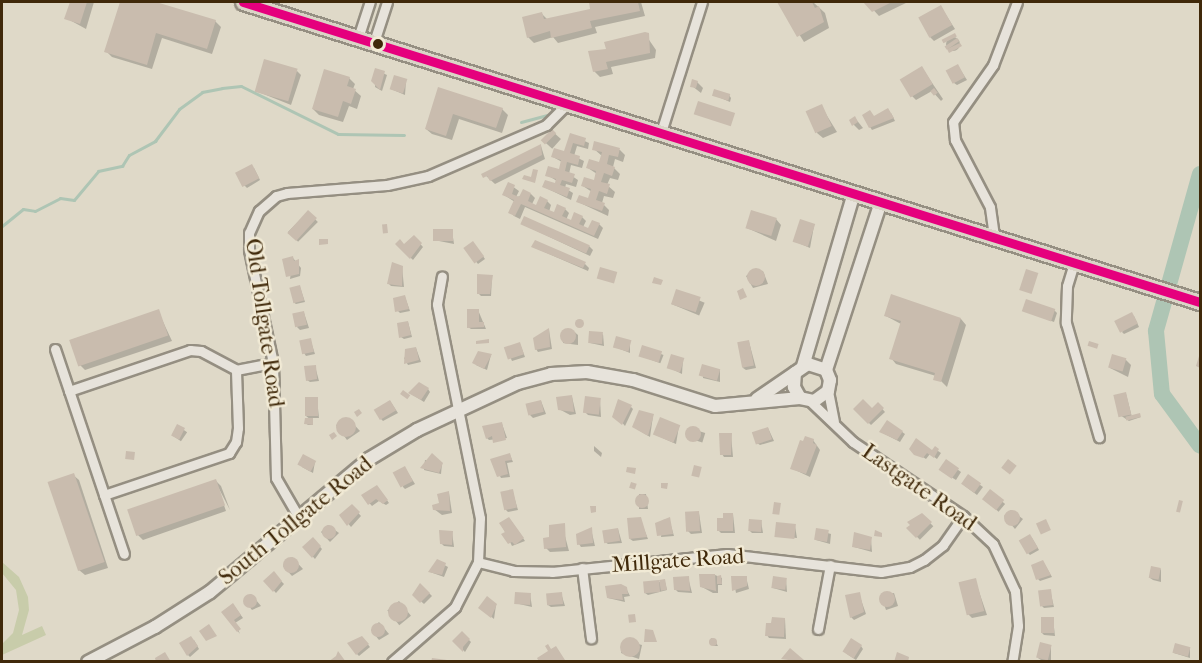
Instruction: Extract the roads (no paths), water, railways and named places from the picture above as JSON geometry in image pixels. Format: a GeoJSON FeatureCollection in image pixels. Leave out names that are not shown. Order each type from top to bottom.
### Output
{"type":"FeatureCollection","features":[{"type":"Feature","properties":{"kind":"main road"},"geometry":{"type":"LineString","coordinates":[[243,2],[1200,302]]}},
{"type":"Feature","properties":{"kind":"street"},"geometry":{"type":"LineString","coordinates":[[358,38],[370,2]]}},
{"type":"Feature","properties":{"kind":"street"},"geometry":{"type":"LineString","coordinates":[[374,42],[387,2]]}},
{"type":"Feature","properties":{"kind":"street"},"geometry":{"type":"LineString","coordinates":[[661,132],[702,2]]}},
{"type":"Feature","properties":{"kind":"street"},"geometry":{"type":"LineString","coordinates":[[994,236],[990,207],[955,140],[953,122],[993,65],[1017,2]]}},
{"type":"Feature","properties":{"kind":"street","name":"Old Tollgate Road"},"geometry":{"type":"LineString","coordinates":[[298,516],[276,478],[273,363],[249,250],[252,221],[266,203],[302,190],[387,185],[428,176],[546,125],[567,104]]}},
{"type":"Feature","properties":{"kind":"street"},"geometry":{"type":"LineString","coordinates":[[828,391],[821,398],[805,399],[794,387],[854,193]]}},
{"type":"Feature","properties":{"kind":"street"},"geometry":{"type":"LineString","coordinates":[[826,370],[881,202]]}},
{"type":"Feature","properties":{"kind":"street"},"geometry":{"type":"LineString","coordinates":[[1074,263],[1067,286],[1066,323],[1099,437]]}},
{"type":"Feature","properties":{"kind":"street"},"geometry":{"type":"LineString","coordinates":[[392,661],[454,607],[478,562],[480,518],[437,304],[442,276]]}},
{"type":"Feature","properties":{"kind":"street"},"geometry":{"type":"LineString","coordinates":[[55,349],[124,554]]}},
{"type":"Feature","properties":{"kind":"street"},"geometry":{"type":"LineString","coordinates":[[69,391],[190,350],[201,351],[236,369],[273,363]]}},
{"type":"Feature","properties":{"kind":"street"},"geometry":{"type":"LineString","coordinates":[[799,370],[817,364],[826,370],[830,381],[828,391],[834,421]]}},
{"type":"Feature","properties":{"kind":"street"},"geometry":{"type":"LineString","coordinates":[[105,495],[229,453],[236,442],[238,428],[236,369]]}},
{"type":"Feature","properties":{"kind":"street","name":"South Tollgate Road"},"geometry":{"type":"LineString","coordinates":[[752,403],[799,370]]}},
{"type":"Feature","properties":{"kind":"street","name":"South Tollgate Road"},"geometry":{"type":"LineString","coordinates":[[88,662],[155,627],[210,591],[369,459],[459,410],[533,378],[568,372],[633,380],[715,406],[805,399]]}},
{"type":"Feature","properties":{"kind":"street","name":"Lastgate Road"},"geometry":{"type":"LineString","coordinates":[[805,399],[834,421],[853,442],[963,516],[993,544],[1009,574],[1017,609],[1012,662]]}},
{"type":"Feature","properties":{"kind":"street","name":"Millgate Road"},"geometry":{"type":"LineString","coordinates":[[478,562],[513,571],[582,568],[728,554],[881,572],[910,567],[935,553],[963,516]]}},
{"type":"Feature","properties":{"kind":"street"},"geometry":{"type":"LineString","coordinates":[[818,629],[830,565]]}},
{"type":"Feature","properties":{"kind":"street"},"geometry":{"type":"LineString","coordinates":[[582,568],[591,638]]}},
{"type":"Feature","properties":{"kind":"waterway"},"geometry":{"type":"LineString","coordinates":[[2,226],[23,209],[35,211],[60,198],[74,200],[98,171],[122,166],[129,155],[155,141],[179,109],[202,92],[241,86],[338,134],[404,135]]}},
{"type":"Feature","properties":{"kind":"waterway"},"geometry":{"type":"LineString","coordinates":[[521,122],[551,114]]}},
{"type":"Feature","properties":{"kind":"waterway"},"geometry":{"type":"LineString","coordinates":[[1200,174],[1156,331],[1162,394],[1200,446]]}}]}
